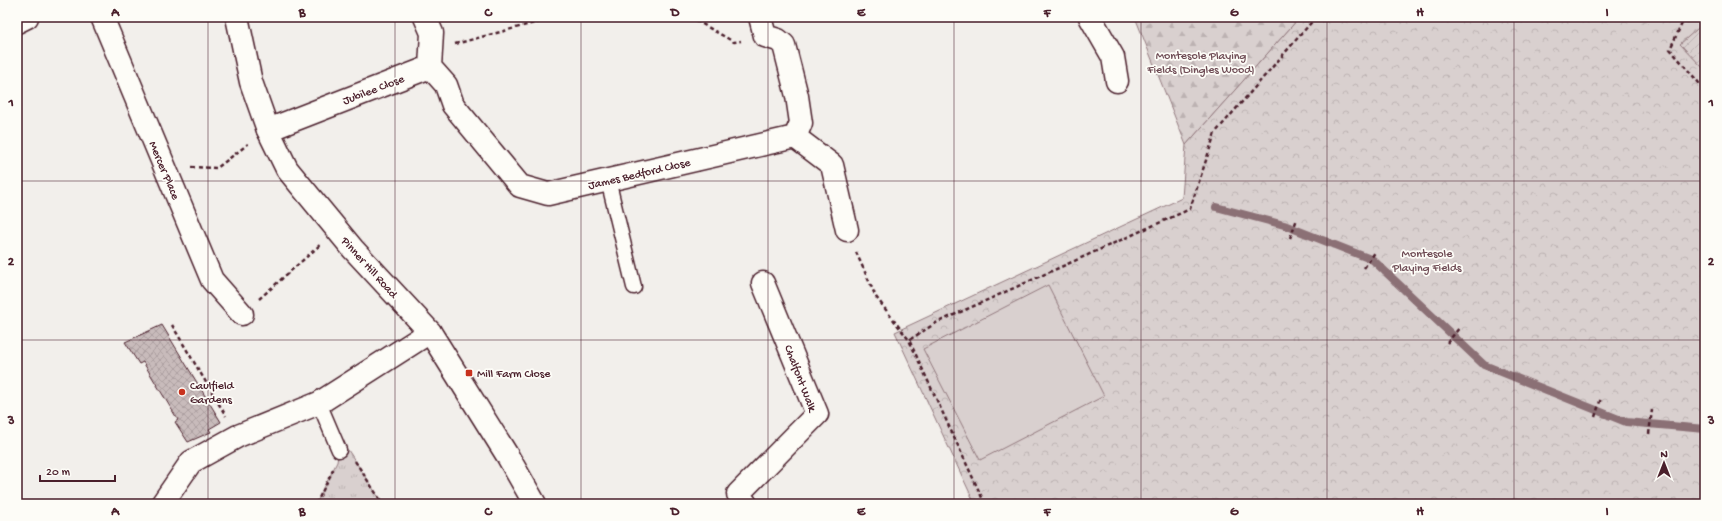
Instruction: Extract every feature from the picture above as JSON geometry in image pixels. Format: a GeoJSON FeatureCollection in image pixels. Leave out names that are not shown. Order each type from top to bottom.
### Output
{"type":"FeatureCollection","features":[{"type":"Feature","properties":{"kind":"street"},"geometry":{"type":"LineString","coordinates":[[17,22],[27,17]]}},
{"type":"Feature","properties":{"kind":"street","name":"Mercer Place"},"geometry":{"type":"LineString","coordinates":[[102,17],[212,280],[242,314]]}},
{"type":"Feature","properties":{"kind":"street","name":"Pinner Hill Road"},"geometry":{"type":"LineString","coordinates":[[237,17],[251,82],[268,130],[286,169],[337,230],[430,332],[507,454],[536,504]]}},
{"type":"Feature","properties":{"kind":"street"},"geometry":{"type":"LineString","coordinates":[[425,17],[432,33],[431,59]]}},
{"type":"Feature","properties":{"kind":"street"},"geometry":{"type":"LineString","coordinates":[[1090,17],[1113,57],[1116,81]]}},
{"type":"Feature","properties":{"kind":"street"},"geometry":{"type":"LineString","coordinates":[[763,27],[784,45],[802,123],[796,137],[832,165],[847,230]]}},
{"type":"Feature","properties":{"kind":"street","name":"Jubilee Close"},"geometry":{"type":"LineString","coordinates":[[268,130],[431,59]]}},
{"type":"Feature","properties":{"kind":"street","name":"James Bedford Close"},"geometry":{"type":"LineString","coordinates":[[431,59],[446,84],[453,105],[520,186],[548,194],[796,137]]}},
{"type":"Feature","properties":{"kind":"street","name":"Chalfont Walk"},"geometry":{"type":"LineString","coordinates":[[742,499],[817,414],[763,283]]}},
{"type":"Feature","properties":{"kind":"street"},"geometry":{"type":"LineString","coordinates":[[162,504],[192,462],[238,436],[319,403],[430,332]]}},
{"type":"Feature","properties":{"kind":"lane"},"geometry":{"type":"LineString","coordinates":[[608,180],[634,287]]}},
{"type":"Feature","properties":{"kind":"lane"},"geometry":{"type":"LineString","coordinates":[[319,403],[339,450]]}},
{"type":"Feature","properties":{"kind":"path"},"geometry":{"type":"LineString","coordinates":[[431,59],[538,22],[544,17]]}},
{"type":"Feature","properties":{"kind":"path"},"geometry":{"type":"LineString","coordinates":[[690,17],[734,42],[763,27]]}},
{"type":"Feature","properties":{"kind":"path"},"geometry":{"type":"LineString","coordinates":[[909,340],[936,323],[1190,209],[1215,133],[1316,17]]}},
{"type":"Feature","properties":{"kind":"path"},"geometry":{"type":"LineString","coordinates":[[1685,17],[1670,49],[1705,90]]}},
{"type":"Feature","properties":{"kind":"path"},"geometry":{"type":"LineString","coordinates":[[164,167],[217,168],[268,130]]}},
{"type":"Feature","properties":{"kind":"path"},"geometry":{"type":"LineString","coordinates":[[1290,238],[1297,219]]}},
{"type":"Feature","properties":{"kind":"path"},"geometry":{"type":"LineString","coordinates":[[242,314],[337,230]]}},
{"type":"Feature","properties":{"kind":"path"},"geometry":{"type":"LineString","coordinates":[[847,230],[876,297],[909,340],[985,504]]}},
{"type":"Feature","properties":{"kind":"path"},"geometry":{"type":"LineString","coordinates":[[1364,268],[1376,251]]}},
{"type":"Feature","properties":{"kind":"path"},"geometry":{"type":"LineString","coordinates":[[172,325],[238,436]]}},
{"type":"Feature","properties":{"kind":"path"},"geometry":{"type":"LineString","coordinates":[[1447,343],[1460,327]]}},
{"type":"Feature","properties":{"kind":"path"},"geometry":{"type":"LineString","coordinates":[[17,379],[19,380],[17,384]]}},
{"type":"Feature","properties":{"kind":"path"},"geometry":{"type":"LineString","coordinates":[[1595,417],[1601,398]]}},
{"type":"Feature","properties":{"kind":"path"},"geometry":{"type":"LineString","coordinates":[[1650,434],[1652,410]]}},
{"type":"Feature","properties":{"kind":"path"},"geometry":{"type":"LineString","coordinates":[[316,504],[337,462],[339,450],[348,450],[382,504]]}},
{"type":"Feature","properties":{"kind":"green space","name":"Montesole Playing Fields (Dingles Wood)"},"geometry":{"type":"Polygon","coordinates":[[[1135,17],[1300,17],[1186,145],[1135,17]]]}},
{"type":"Feature","properties":{"kind":"green space","name":"Montesole Playing Fields"},"geometry":{"type":"Polygon","coordinates":[[[1300,17],[1705,17],[1705,22],[1681,44],[1705,70],[1705,504],[975,504],[895,332],[1182,198],[1186,145],[1300,17]]]}},
{"type":"Feature","properties":{"kind":"green space"},"geometry":{"type":"Polygon","coordinates":[[[1705,22],[1705,70],[1680,44],[1705,22]]]}},
{"type":"Feature","properties":{"kind":"green space"},"geometry":{"type":"Polygon","coordinates":[[[1048,285],[1104,396],[980,460],[923,349],[1048,285]]]}},
{"type":"Feature","properties":{"kind":"green space"},"geometry":{"type":"Polygon","coordinates":[[[339,450],[348,450],[383,504],[316,504],[337,462],[339,450]]]}},
{"type":"Feature","properties":{"kind":"building","name":"Caulfield Gardens"},"geometry":{"type":"Polygon","coordinates":[[[162,325],[221,422],[209,429],[211,432],[188,442],[175,422],[178,420],[143,362],[139,364],[125,342],[162,325]]]}},
{"type":"Feature","properties":{"kind":"waterway"},"geometry":{"type":"LineString","coordinates":[[1216,207],[1284,225],[1373,260],[1484,365],[1626,422],[1705,429]]}},
{"type":"Feature","properties":{"kind":"place","name":"Mill Farm Close"},"geometry":{"type":"Point","coordinates":[469,373]}},
{"type":"Feature","properties":{"kind":"place","name":"Caulfield Gardens"},"geometry":{"type":"Point","coordinates":[182,392]}}]}
